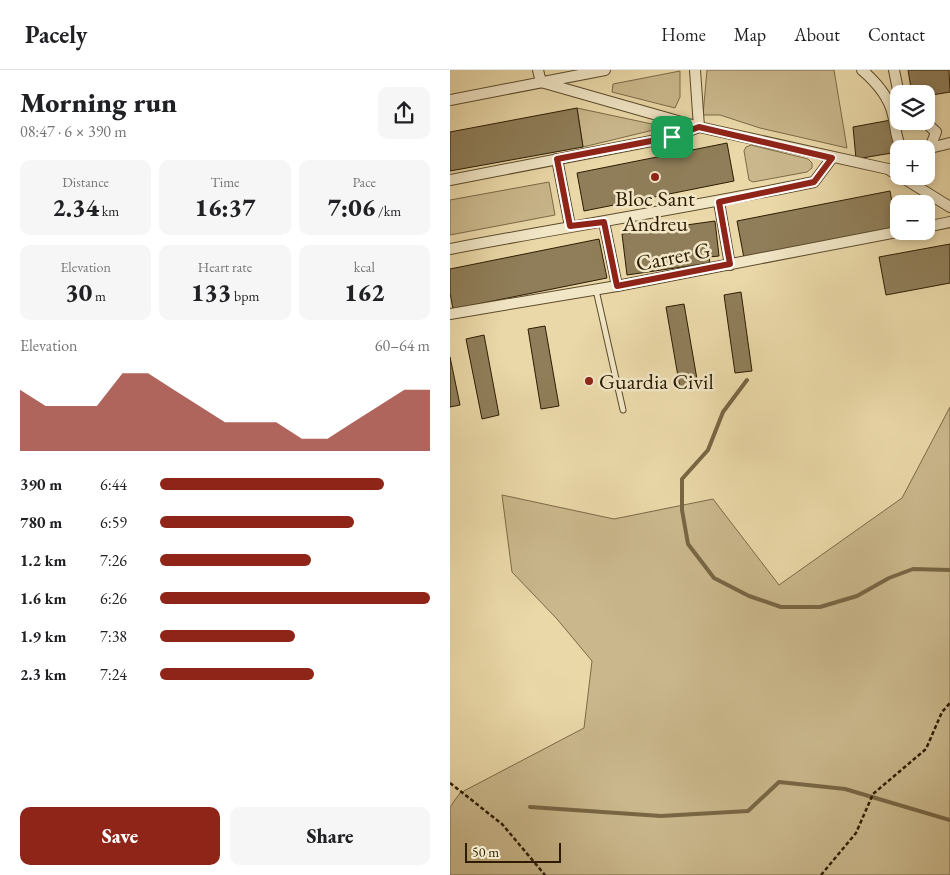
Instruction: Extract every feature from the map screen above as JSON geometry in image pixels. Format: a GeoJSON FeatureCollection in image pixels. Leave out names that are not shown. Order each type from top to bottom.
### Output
{"type":"FeatureCollection","features":[{"type":"Feature","properties":{"kind":"street"},"geometry":{"type":"LineString","coordinates":[[538,70],[541,82]]}},
{"type":"Feature","properties":{"kind":"street"},"geometry":{"type":"LineString","coordinates":[[450,100],[605,70]]}},
{"type":"Feature","properties":{"kind":"street"},"geometry":{"type":"LineString","coordinates":[[695,70],[699,127]]}},
{"type":"Feature","properties":{"kind":"street"},"geometry":{"type":"LineString","coordinates":[[862,70],[880,86],[893,113],[898,140]]}},
{"type":"Feature","properties":{"kind":"street"},"geometry":{"type":"LineString","coordinates":[[894,70],[897,85]]}},
{"type":"Feature","properties":{"kind":"street"},"geometry":{"type":"LineString","coordinates":[[541,82],[699,127],[890,170]]}},
{"type":"Feature","properties":{"kind":"street"},"geometry":{"type":"LineString","coordinates":[[450,180],[672,137],[699,127]]}},
{"type":"Feature","properties":{"kind":"street"},"geometry":{"type":"LineString","coordinates":[[935,147],[950,143]]}},
{"type":"Feature","properties":{"kind":"street"},"geometry":{"type":"LineString","coordinates":[[450,249],[570,226],[719,202],[814,182],[832,158]]}},
{"type":"Feature","properties":{"kind":"street"},"geometry":{"type":"LineString","coordinates":[[557,159],[570,226]]}},
{"type":"Feature","properties":{"kind":"street"},"geometry":{"type":"LineString","coordinates":[[914,185],[950,206]]}},
{"type":"Feature","properties":{"kind":"street"},"geometry":{"type":"LineString","coordinates":[[719,202],[730,264]]}},
{"type":"Feature","properties":{"kind":"street"},"geometry":{"type":"LineString","coordinates":[[604,222],[617,286]]}},
{"type":"Feature","properties":{"kind":"street"},"geometry":{"type":"LineString","coordinates":[[935,225],[950,222]]}},
{"type":"Feature","properties":{"kind":"street","name":"Carrer G"},"geometry":{"type":"LineString","coordinates":[[450,314],[596,290],[890,233]]}},
{"type":"Feature","properties":{"kind":"lane"},"geometry":{"type":"LineString","coordinates":[[596,290],[623,410]]}},
{"type":"Feature","properties":{"kind":"path"},"geometry":{"type":"LineString","coordinates":[[821,875],[856,833],[873,794],[926,749],[942,712],[950,703]]}},
{"type":"Feature","properties":{"kind":"path"},"geometry":{"type":"LineString","coordinates":[[450,783],[502,824],[545,875]]}},
{"type":"Feature","properties":{"kind":"shaded area"},"geometry":{"type":"Polygon","coordinates":[[[707,70],[834,70],[847,148],[760,128],[720,115],[703,115],[707,70]]]}},
{"type":"Feature","properties":{"kind":"shaded area"},"geometry":{"type":"Polygon","coordinates":[[[680,71],[680,97],[675,108],[612,92],[613,84],[680,71]]]}},
{"type":"Feature","properties":{"kind":"shaded area"},"geometry":{"type":"Polygon","coordinates":[[[577,108],[666,127],[583,147],[577,108]]]}},
{"type":"Feature","properties":{"kind":"shaded area"},"geometry":{"type":"Polygon","coordinates":[[[751,145],[808,159],[812,163],[812,168],[807,172],[753,182],[749,180],[744,151],[746,147],[751,145]]]}},
{"type":"Feature","properties":{"kind":"shaded area"},"geometry":{"type":"Polygon","coordinates":[[[549,182],[555,215],[450,235],[450,200],[549,182]]]}},
{"type":"Feature","properties":{"kind":"shaded area"},"geometry":{"type":"Polygon","coordinates":[[[950,407],[950,875],[450,875],[450,807],[460,793],[584,728],[592,661],[557,619],[512,572],[502,495],[614,519],[713,499],[779,585],[902,498],[950,407]]]}},
{"type":"Feature","properties":{"kind":"building"},"geometry":{"type":"Polygon","coordinates":[[[908,70],[949,70],[950,92],[935,94],[935,85],[910,85],[908,70]]]}},
{"type":"Feature","properties":{"kind":"building"},"geometry":{"type":"Polygon","coordinates":[[[577,108],[583,147],[450,171],[450,132],[577,108]]]}},
{"type":"Feature","properties":{"kind":"building"},"geometry":{"type":"Polygon","coordinates":[[[890,120],[890,130],[893,130],[895,140],[890,140],[890,153],[856,159],[853,127],[890,120]]]}},
{"type":"Feature","properties":{"kind":"building","name":"Bloc Sant Andreu"},"geometry":{"type":"Polygon","coordinates":[[[727,143],[734,181],[584,211],[577,173],[727,143]]]}},
{"type":"Feature","properties":{"kind":"building"},"geometry":{"type":"Polygon","coordinates":[[[890,191],[891,195],[890,230],[744,258],[737,221],[890,191]]]}},
{"type":"Feature","properties":{"kind":"building"},"geometry":{"type":"Polygon","coordinates":[[[715,221],[719,256],[709,257],[710,263],[627,275],[622,234],[715,221]]]}},
{"type":"Feature","properties":{"kind":"building"},"geometry":{"type":"Polygon","coordinates":[[[599,239],[607,278],[453,309],[450,293],[450,269],[599,239]]]}},
{"type":"Feature","properties":{"kind":"building"},"geometry":{"type":"Polygon","coordinates":[[[950,244],[950,283],[886,295],[879,257],[950,244]]]}},
{"type":"Feature","properties":{"kind":"building"},"geometry":{"type":"Polygon","coordinates":[[[741,292],[752,371],[735,373],[724,295],[741,292]]]}},
{"type":"Feature","properties":{"kind":"building"},"geometry":{"type":"Polygon","coordinates":[[[684,304],[698,385],[680,388],[666,307],[684,304]]]}},
{"type":"Feature","properties":{"kind":"building"},"geometry":{"type":"Polygon","coordinates":[[[545,326],[559,406],[541,409],[528,329],[545,326]]]}},
{"type":"Feature","properties":{"kind":"building"},"geometry":{"type":"Polygon","coordinates":[[[484,335],[499,415],[482,419],[466,339],[484,335]]]}},
{"type":"Feature","properties":{"kind":"building"},"geometry":{"type":"Polygon","coordinates":[[[450,357],[460,405],[450,407],[450,357]]]}},
{"type":"Feature","properties":{"kind":"waterway"},"geometry":{"type":"LineString","coordinates":[[747,380],[723,412],[708,450],[682,479],[682,510],[688,544],[714,578],[749,596],[781,607],[820,607],[857,596],[889,578],[913,569],[950,570]]}},
{"type":"Feature","properties":{"kind":"waterway"},"geometry":{"type":"LineString","coordinates":[[530,807],[661,816],[748,811],[779,782],[845,789],[950,820]]}},
{"type":"Feature","properties":{"kind":"place","name":"Bloc Sant Andreu"},"geometry":{"type":"Point","coordinates":[655,177]}},
{"type":"Feature","properties":{"kind":"place","name":"Guardia Civil"},"geometry":{"type":"Point","coordinates":[589,381]}},
{"type":"Feature","properties":{"kind":"route"},"geometry":{"type":"LineString","coordinates":[[699,127],[832,158],[814,182],[719,202],[730,264],[617,286],[604,222],[570,226],[557,159],[672,137],[699,127]]}}]}
